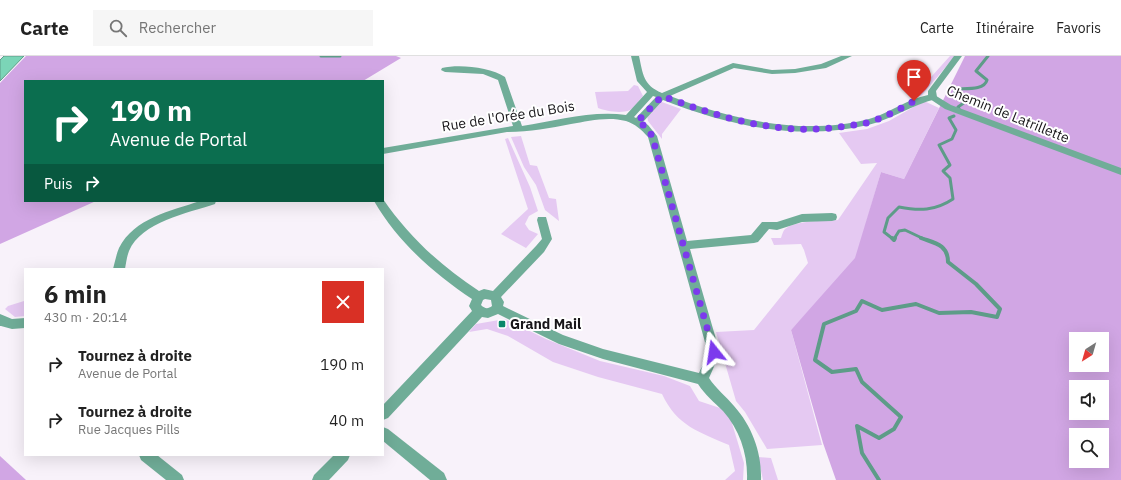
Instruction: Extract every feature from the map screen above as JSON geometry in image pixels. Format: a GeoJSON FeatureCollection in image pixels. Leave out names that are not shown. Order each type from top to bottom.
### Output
{"type":"FeatureCollection","features":[{"type":"Feature","properties":{"kind":"street"},"geometry":{"type":"LineString","coordinates":[[635,56],[640,81],[652,92],[724,118],[753,125],[780,129],[830,129],[869,122],[920,99],[933,97]]}},
{"type":"Feature","properties":{"kind":"street"},"geometry":{"type":"LineString","coordinates":[[731,56],[733,65]]}},
{"type":"Feature","properties":{"kind":"street"},"geometry":{"type":"LineString","coordinates":[[632,120],[662,96],[733,65],[772,72],[795,71],[823,66],[848,56]]}},
{"type":"Feature","properties":{"kind":"street","name":"Chemin de Latrillette"},"geometry":{"type":"LineString","coordinates":[[958,56],[932,91],[933,97],[948,107],[1121,172]]}},
{"type":"Feature","properties":{"kind":"street"},"geometry":{"type":"LineString","coordinates":[[444,70],[490,72],[498,75],[502,79],[519,130]]}},
{"type":"Feature","properties":{"kind":"street"},"geometry":{"type":"LineString","coordinates":[[632,120],[652,92]]}},
{"type":"Feature","properties":{"kind":"street","name":"Rue de l'Orée du Bois"},"geometry":{"type":"LineString","coordinates":[[384,151],[507,129],[519,130],[605,115],[632,120]]}},
{"type":"Feature","properties":{"kind":"street"},"geometry":{"type":"LineString","coordinates":[[632,120],[647,127],[652,136],[685,245],[714,352],[702,380]]}},
{"type":"Feature","properties":{"kind":"street"},"geometry":{"type":"LineString","coordinates":[[119,268],[125,247],[134,235],[144,226],[174,212],[208,202]]}},
{"type":"Feature","properties":{"kind":"street"},"geometry":{"type":"LineString","coordinates":[[380,202],[395,225],[416,248],[436,266],[478,297]]}},
{"type":"Feature","properties":{"kind":"street"},"geometry":{"type":"LineString","coordinates":[[685,245],[754,239],[766,225],[777,226],[802,218],[832,217]]}},
{"type":"Feature","properties":{"kind":"street"},"geometry":{"type":"LineString","coordinates":[[542,220],[547,239],[540,249],[496,302],[494,311],[486,314],[479,312],[476,309],[475,303],[478,297],[484,294],[496,302],[559,339],[603,354],[702,380],[707,388],[728,408],[742,426],[751,453],[755,474],[754,480]]}},
{"type":"Feature","properties":{"kind":"street"},"geometry":{"type":"LineString","coordinates":[[384,413],[479,312]]}},
{"type":"Feature","properties":{"kind":"street"},"geometry":{"type":"LineString","coordinates":[[0,318],[3,322],[10,324],[24,324]]}},
{"type":"Feature","properties":{"kind":"street"},"geometry":{"type":"LineString","coordinates":[[384,434],[440,480]]}},
{"type":"Feature","properties":{"kind":"street"},"geometry":{"type":"LineString","coordinates":[[147,456],[177,480]]}},
{"type":"Feature","properties":{"kind":"street"},"geometry":{"type":"LineString","coordinates":[[319,480],[342,456]]}},
{"type":"Feature","properties":{"kind":"shaded area"},"geometry":{"type":"Polygon","coordinates":[[[4,56],[24,56],[0,81],[0,60],[4,56]]]}},
{"type":"Feature","properties":{"kind":"shaded area"},"geometry":{"type":"Polygon","coordinates":[[[26,56],[396,56],[401,58],[365,80],[24,80],[24,202],[94,202],[0,244],[0,83],[26,56]]]}},
{"type":"Feature","properties":{"kind":"shaded area"},"geometry":{"type":"Polygon","coordinates":[[[950,56],[955,56],[922,95],[917,97],[913,95],[919,92],[950,56]]]}},
{"type":"Feature","properties":{"kind":"shaded area"},"geometry":{"type":"Polygon","coordinates":[[[965,56],[1121,56],[1121,480],[836,480],[823,443],[791,330],[855,258],[881,172],[904,179],[965,56]]]}},
{"type":"Feature","properties":{"kind":"shaded area"},"geometry":{"type":"Polygon","coordinates":[[[634,85],[638,86],[643,96],[630,110],[618,112],[598,108],[595,92],[628,91],[634,85]]]}},
{"type":"Feature","properties":{"kind":"shaded area"},"geometry":{"type":"Polygon","coordinates":[[[659,101],[681,109],[662,134],[662,139],[648,121],[647,115],[659,101]]]}},
{"type":"Feature","properties":{"kind":"shaded area"},"geometry":{"type":"Polygon","coordinates":[[[924,101],[939,108],[904,179],[881,172],[855,261],[791,330],[822,445],[767,449],[745,412],[736,401],[716,332],[754,330],[808,263],[801,244],[774,245],[771,238],[781,238],[785,229],[796,224],[838,220],[877,163],[861,164],[839,133],[867,129],[889,121],[924,101]]]}},
{"type":"Feature","properties":{"kind":"shaded area"},"geometry":{"type":"Polygon","coordinates":[[[521,136],[530,165],[537,166],[549,198],[556,199],[559,221],[545,210],[536,185],[524,167],[511,137],[521,136]]]}},
{"type":"Feature","properties":{"kind":"shaded area"},"geometry":{"type":"Polygon","coordinates":[[[508,138],[530,187],[538,211],[529,216],[525,224],[529,230],[538,234],[526,248],[501,234],[528,209],[505,139],[508,138]]]}},
{"type":"Feature","properties":{"kind":"shaded area"},"geometry":{"type":"Polygon","coordinates":[[[24,301],[24,316],[15,317],[5,309],[8,306],[24,301]]]}},
{"type":"Feature","properties":{"kind":"shaded area"},"geometry":{"type":"Polygon","coordinates":[[[505,319],[546,339],[600,361],[664,376],[690,386],[699,401],[723,409],[731,420],[744,463],[743,480],[725,480],[735,471],[729,445],[699,432],[682,421],[668,405],[662,394],[598,377],[553,362],[508,336],[487,329],[469,332],[476,324],[505,319]]]}},
{"type":"Feature","properties":{"kind":"shaded area"},"geometry":{"type":"Polygon","coordinates":[[[0,456],[26,480],[0,480],[0,456]]]}},
{"type":"Feature","properties":{"kind":"shaded area"},"geometry":{"type":"Polygon","coordinates":[[[758,457],[771,458],[778,480],[763,480],[758,457]]]}},
{"type":"Feature","properties":{"kind":"waterway"},"geometry":{"type":"LineString","coordinates":[[321,56],[340,56]]}},
{"type":"Feature","properties":{"kind":"waterway"},"geometry":{"type":"LineString","coordinates":[[959,109],[958,107],[965,102],[966,97],[955,92],[955,89],[969,89],[985,84],[987,80],[976,71],[988,56]]}},
{"type":"Feature","properties":{"kind":"waterway"},"geometry":{"type":"LineString","coordinates":[[893,239],[884,232],[888,218],[899,207],[927,209],[940,206],[953,199],[950,178],[943,171],[950,165],[939,145],[952,139],[956,130],[949,118],[954,116]]}},
{"type":"Feature","properties":{"kind":"waterway"},"geometry":{"type":"LineString","coordinates":[[894,239],[899,231],[905,230],[924,239]]}},
{"type":"Feature","properties":{"kind":"waterway"},"geometry":{"type":"LineString","coordinates":[[879,480],[862,453],[857,426],[879,438],[894,429],[901,417],[862,382],[856,369],[832,372],[815,360],[824,324],[856,311],[862,301],[882,310],[916,304],[939,313],[971,312],[997,317],[1000,309],[976,284],[948,262],[946,251],[943,248],[935,243],[921,238]]}},
{"type":"Feature","properties":{"kind":"place","name":"Grand Mail"},"geometry":{"type":"Point","coordinates":[502,324]}},
{"type":"Feature","properties":{"kind":"route"},"geometry":{"type":"LineString","coordinates":[[714,352],[685,245],[652,136],[647,127],[637,122],[662,96],[724,118],[753,125],[780,129],[809,130],[830,129],[869,122],[885,116],[914,101]]}}]}
